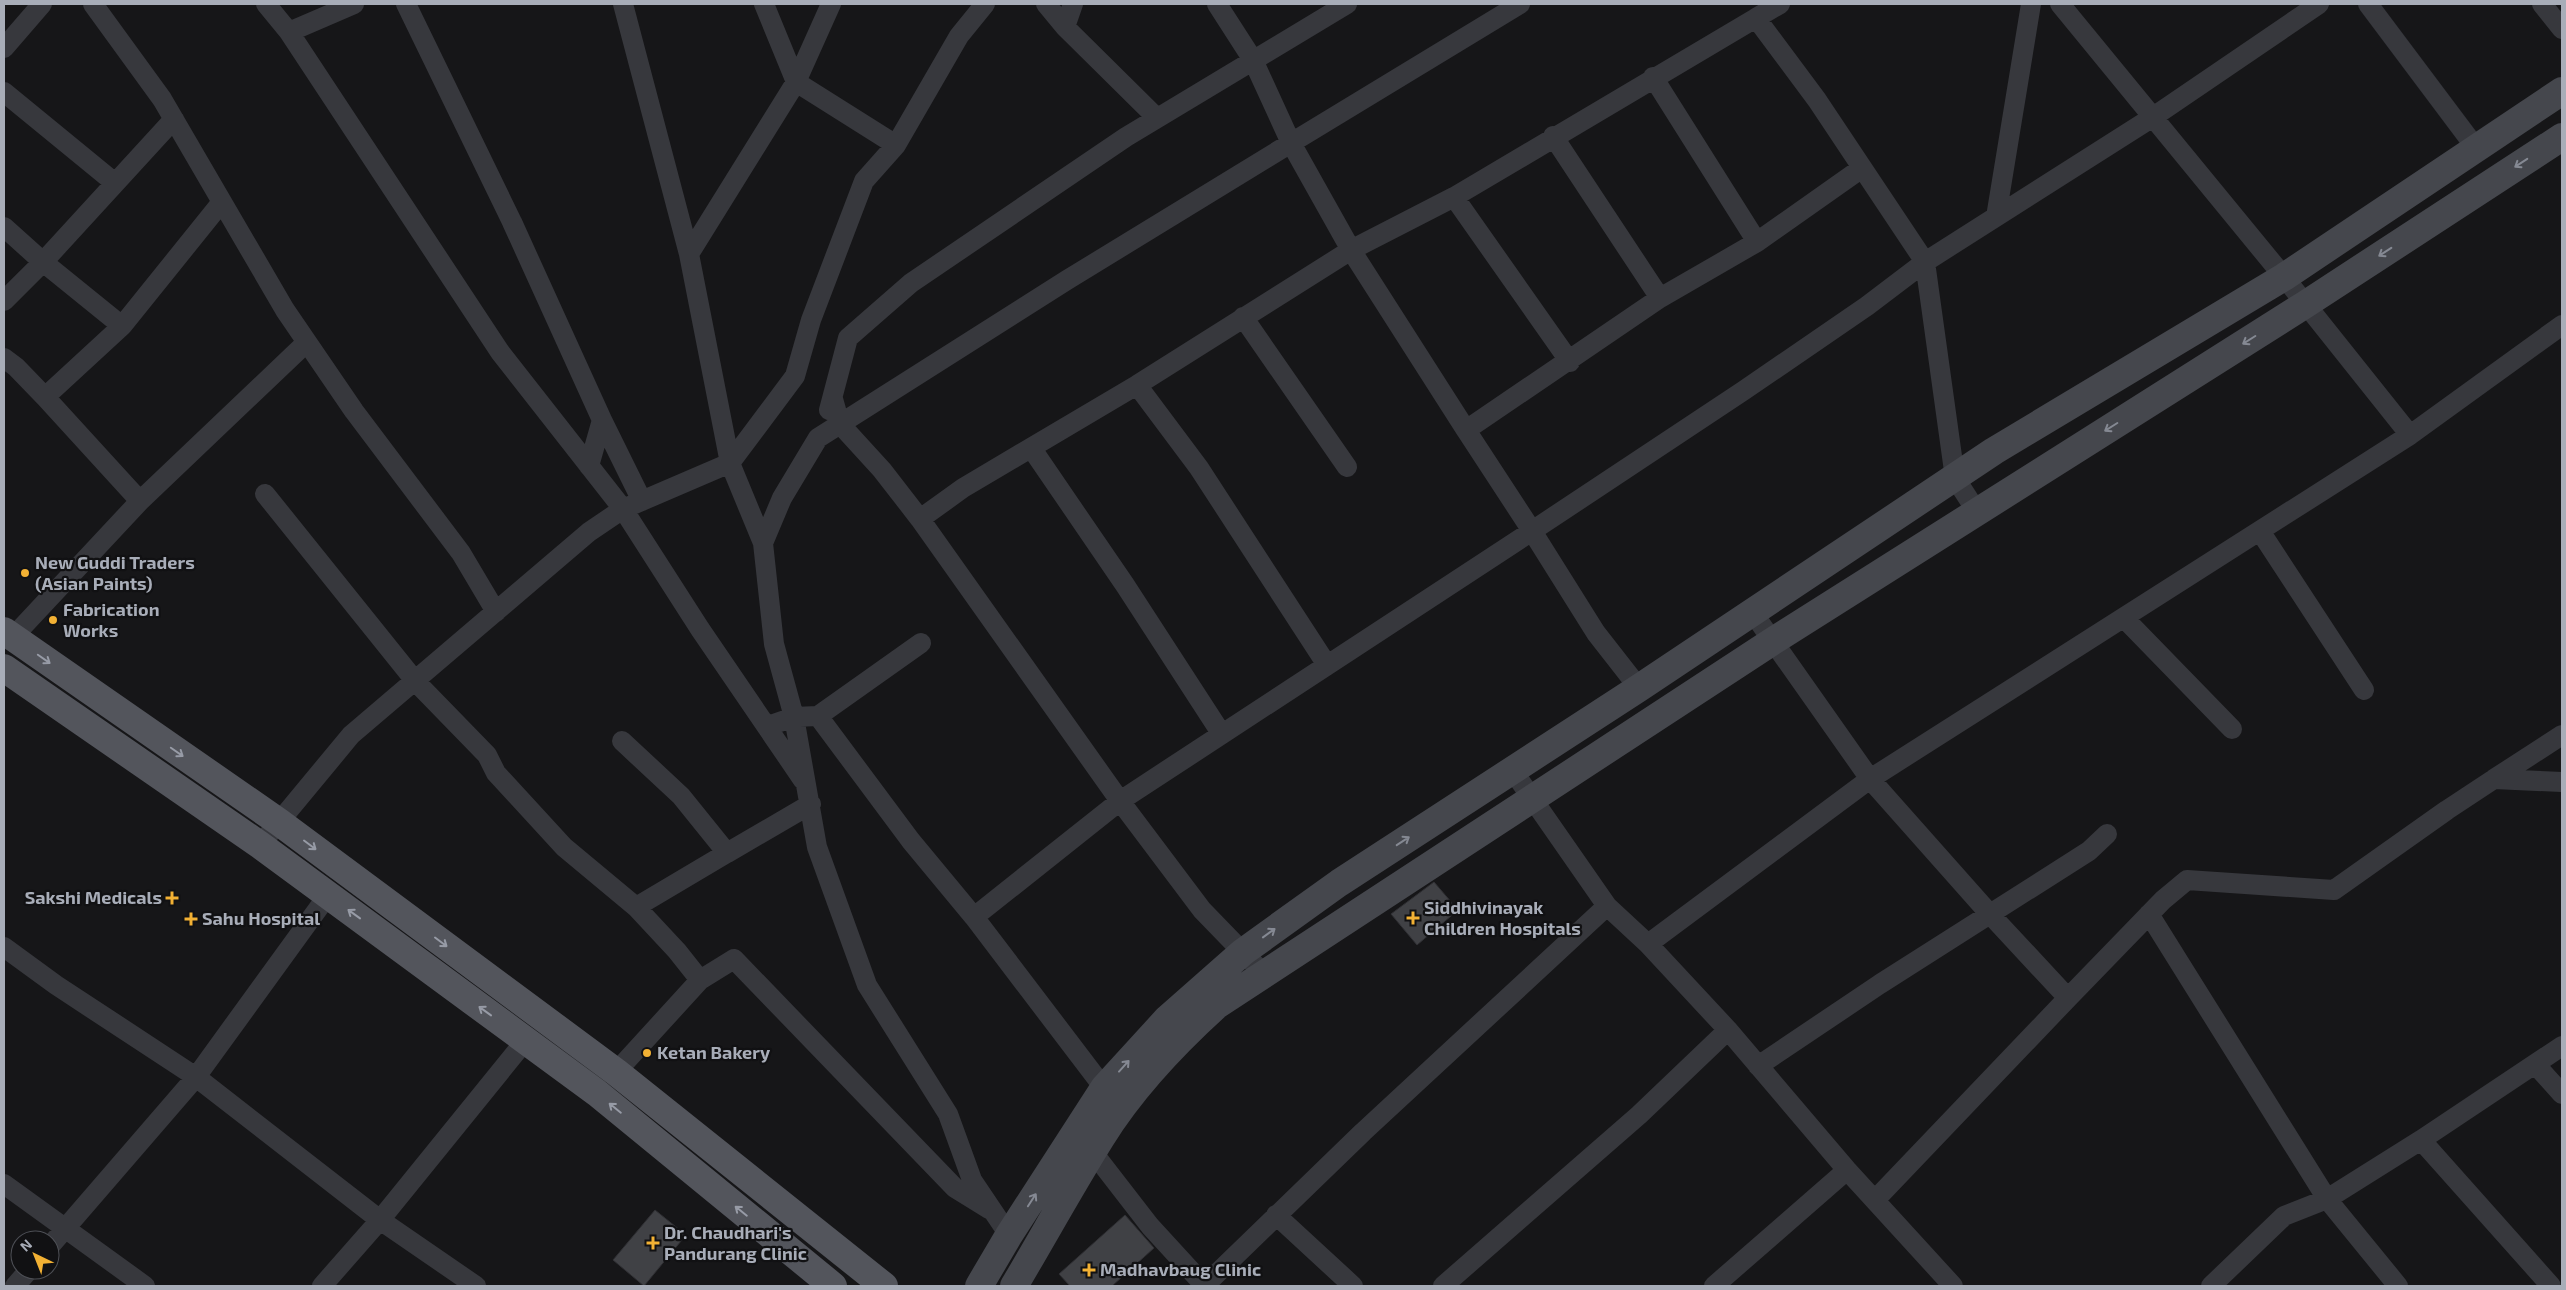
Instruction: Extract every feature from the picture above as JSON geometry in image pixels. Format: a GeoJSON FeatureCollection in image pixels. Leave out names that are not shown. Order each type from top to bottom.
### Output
{"type":"FeatureCollection","features":[{"type":"Feature","properties":{"kind":"main road"},"geometry":{"type":"LineString","coordinates":[[8,634],[279,822],[616,1072],[884,1286]]}},
{"type":"Feature","properties":{"kind":"main road"},"geometry":{"type":"LineString","coordinates":[[4,668],[260,845],[597,1093],[832,1286]]}},
{"type":"Feature","properties":{"kind":"street"},"geometry":{"type":"LineString","coordinates":[[4,48],[42,4]]}},
{"type":"Feature","properties":{"kind":"street"},"geometry":{"type":"LineString","coordinates":[[93,4],[162,99],[285,310],[354,411],[461,553],[496,612]]}},
{"type":"Feature","properties":{"kind":"street"},"geometry":{"type":"LineString","coordinates":[[266,4],[289,32],[500,352],[623,509],[700,629],[768,726],[809,796]]}},
{"type":"Feature","properties":{"kind":"street"},"geometry":{"type":"LineString","coordinates":[[289,32],[354,4]]}},
{"type":"Feature","properties":{"kind":"street"},"geometry":{"type":"LineString","coordinates":[[406,4],[512,222],[602,420],[642,501]]}},
{"type":"Feature","properties":{"kind":"street"},"geometry":{"type":"LineString","coordinates":[[623,4],[689,254],[730,463],[763,543],[774,644],[794,717],[817,847],[867,985],[948,1114],[972,1180],[1002,1224]]}},
{"type":"Feature","properties":{"kind":"street"},"geometry":{"type":"LineString","coordinates":[[764,4],[796,82],[896,145]]}},
{"type":"Feature","properties":{"kind":"street"},"geometry":{"type":"LineString","coordinates":[[689,254],[796,82],[832,4]]}},
{"type":"Feature","properties":{"kind":"street"},"geometry":{"type":"LineString","coordinates":[[260,845],[351,735],[416,682],[589,532],[623,509],[730,463],[795,376],[811,320],[864,180],[896,145],[960,36],[985,4]]}},
{"type":"Feature","properties":{"kind":"street"},"geometry":{"type":"LineString","coordinates":[[1046,4],[1065,27],[1157,118]]}},
{"type":"Feature","properties":{"kind":"street"},"geometry":{"type":"LineString","coordinates":[[1065,27],[1073,4]]}},
{"type":"Feature","properties":{"kind":"street"},"geometry":{"type":"LineString","coordinates":[[1217,4],[1252,60],[1291,143],[1351,250],[1596,633],[1640,688]]}},
{"type":"Feature","properties":{"kind":"street"},"geometry":{"type":"LineString","coordinates":[[763,543],[782,498],[818,438],[833,399],[848,338],[911,283],[1031,200],[1157,118],[1347,4]]}},
{"type":"Feature","properties":{"kind":"street"},"geometry":{"type":"LineString","coordinates":[[818,438],[1067,280],[1520,4]]}},
{"type":"Feature","properties":{"kind":"street"},"geometry":{"type":"LineString","coordinates":[[920,519],[962,488],[1032,449],[1137,385],[1351,250],[1454,197],[1553,136],[1780,4]]}},
{"type":"Feature","properties":{"kind":"street"},"geometry":{"type":"LineString","coordinates":[[1996,217],[2031,4]]}},
{"type":"Feature","properties":{"kind":"street"},"geometry":{"type":"LineString","coordinates":[[2060,4],[2306,304],[2410,435]]}},
{"type":"Feature","properties":{"kind":"street"},"geometry":{"type":"LineString","coordinates":[[974,916],[1120,801],[1744,391],[1867,306],[1925,262],[2153,117],[2319,4]]}},
{"type":"Feature","properties":{"kind":"street"},"geometry":{"type":"LineString","coordinates":[[2368,4],[2476,148]]}},
{"type":"Feature","properties":{"kind":"street"},"geometry":{"type":"LineString","coordinates":[[2542,4],[2562,29]]}},
{"type":"Feature","properties":{"kind":"street"},"geometry":{"type":"LineString","coordinates":[[1756,18],[1817,100],[1925,262],[1955,478],[1977,512]]}},
{"type":"Feature","properties":{"kind":"street"},"geometry":{"type":"LineString","coordinates":[[1653,77],[1758,242]]}},
{"type":"Feature","properties":{"kind":"street"},"geometry":{"type":"LineString","coordinates":[[980,1286],[1002,1224],[1076,1131],[1104,1088],[1167,1019],[1243,952],[1339,883],[1754,613],[1994,450],[2284,277],[2562,90]]}},
{"type":"Feature","properties":{"kind":"street"},"geometry":{"type":"LineString","coordinates":[[4,92],[114,183]]}},
{"type":"Feature","properties":{"kind":"street"},"geometry":{"type":"LineString","coordinates":[[4,302],[174,119]]}},
{"type":"Feature","properties":{"kind":"street"},"geometry":{"type":"LineString","coordinates":[[1553,136],[1660,298]]}},
{"type":"Feature","properties":{"kind":"street"},"geometry":{"type":"LineString","coordinates":[[1014,1286],[1093,1153],[1128,1101],[1182,1036],[1217,1005],[1263,973],[1773,641],[2306,304],[2562,137]]}},
{"type":"Feature","properties":{"kind":"street"},"geometry":{"type":"LineString","coordinates":[[1466,430],[1570,362],[1660,298],[1758,242],[1862,168]]}},
{"type":"Feature","properties":{"kind":"street"},"geometry":{"type":"LineString","coordinates":[[1454,197],[1570,362]]}},
{"type":"Feature","properties":{"kind":"street"},"geometry":{"type":"LineString","coordinates":[[45,397],[122,326],[221,203]]}},
{"type":"Feature","properties":{"kind":"street"},"geometry":{"type":"LineString","coordinates":[[4,227],[42,262],[122,326]]}},
{"type":"Feature","properties":{"kind":"street"},"geometry":{"type":"LineString","coordinates":[[1243,317],[1347,466]]}},
{"type":"Feature","properties":{"kind":"street"},"geometry":{"type":"LineString","coordinates":[[1648,944],[1870,779],[2410,435],[2562,325]]}},
{"type":"Feature","properties":{"kind":"street"},"geometry":{"type":"LineString","coordinates":[[8,634],[140,501],[307,342]]}},
{"type":"Feature","properties":{"kind":"street"},"geometry":{"type":"LineString","coordinates":[[4,358],[16,367],[45,397],[140,501]]}},
{"type":"Feature","properties":{"kind":"street"},"geometry":{"type":"LineString","coordinates":[[1137,385],[1199,468],[1327,665]]}},
{"type":"Feature","properties":{"kind":"street"},"geometry":{"type":"LineString","coordinates":[[833,399],[840,424],[882,470],[920,519],[1120,801],[1202,910],[1263,973]]}},
{"type":"Feature","properties":{"kind":"street"},"geometry":{"type":"LineString","coordinates":[[590,466],[602,420]]}},
{"type":"Feature","properties":{"kind":"street"},"geometry":{"type":"LineString","coordinates":[[1032,449],[1125,584],[1221,733]]}},
{"type":"Feature","properties":{"kind":"street"},"geometry":{"type":"LineString","coordinates":[[265,494],[416,682],[487,755],[496,773],[564,847],[636,907],[678,952],[700,980]]}},
{"type":"Feature","properties":{"kind":"street"},"geometry":{"type":"LineString","coordinates":[[2260,531],[2364,690]]}},
{"type":"Feature","properties":{"kind":"street"},"geometry":{"type":"LineString","coordinates":[[1754,613],[1870,779],[1990,914],[2068,998]]}},
{"type":"Feature","properties":{"kind":"street"},"geometry":{"type":"LineString","coordinates":[[2124,618],[2232,729]]}},
{"type":"Feature","properties":{"kind":"street"},"geometry":{"type":"LineString","coordinates":[[768,726],[794,717],[818,716],[921,642]]}},
{"type":"Feature","properties":{"kind":"street"},"geometry":{"type":"LineString","coordinates":[[818,716],[911,841],[974,916],[1104,1088]]}},
{"type":"Feature","properties":{"kind":"street"},"geometry":{"type":"LineString","coordinates":[[1875,1200],[2149,914],[2187,880],[2334,890],[2447,810],[2562,735]]}},
{"type":"Feature","properties":{"kind":"street"},"geometry":{"type":"LineString","coordinates":[[622,741],[682,796],[727,853]]}},
{"type":"Feature","properties":{"kind":"street"},"geometry":{"type":"LineString","coordinates":[[1513,771],[1607,906],[1648,944],[1728,1030],[1847,1170],[1953,1286]]}},
{"type":"Feature","properties":{"kind":"street"},"geometry":{"type":"LineString","coordinates":[[2494,779],[2562,782]]}},
{"type":"Feature","properties":{"kind":"street"},"geometry":{"type":"LineString","coordinates":[[636,907],[727,853],[809,796]]}},
{"type":"Feature","properties":{"kind":"street"},"geometry":{"type":"LineString","coordinates":[[1758,1066],[2089,851],[2107,834]]}},
{"type":"Feature","properties":{"kind":"street"},"geometry":{"type":"LineString","coordinates":[[60,1234],[196,1077],[328,895]]}},
{"type":"Feature","properties":{"kind":"street"},"geometry":{"type":"LineString","coordinates":[[1076,1131],[1150,1226],[1205,1286],[1363,1132],[1607,906]]}},
{"type":"Feature","properties":{"kind":"street"},"geometry":{"type":"LineString","coordinates":[[2149,914],[2327,1199],[2398,1286]]}},
{"type":"Feature","properties":{"kind":"street"},"geometry":{"type":"LineString","coordinates":[[4,947],[56,985],[196,1077],[380,1220],[476,1286]]}},
{"type":"Feature","properties":{"kind":"street"},"geometry":{"type":"LineString","coordinates":[[616,1072],[700,980],[734,960],[955,1188],[1002,1224]]}},
{"type":"Feature","properties":{"kind":"street"},"geometry":{"type":"LineString","coordinates":[[1443,1286],[1639,1115],[1728,1030]]}},
{"type":"Feature","properties":{"kind":"street"},"geometry":{"type":"LineString","coordinates":[[322,1286],[380,1220],[525,1041]]}},
{"type":"Feature","properties":{"kind":"street"},"geometry":{"type":"LineString","coordinates":[[2211,1286],[2284,1216],[2327,1199],[2421,1140],[2562,1046]]}},
{"type":"Feature","properties":{"kind":"street"},"geometry":{"type":"LineString","coordinates":[[2535,1064],[2562,1094]]}},
{"type":"Feature","properties":{"kind":"street"},"geometry":{"type":"LineString","coordinates":[[2421,1140],[2551,1286]]}},
{"type":"Feature","properties":{"kind":"street"},"geometry":{"type":"LineString","coordinates":[[1714,1286],[1847,1170]]}},
{"type":"Feature","properties":{"kind":"street"},"geometry":{"type":"LineString","coordinates":[[4,1184],[145,1286]]}},
{"type":"Feature","properties":{"kind":"street"},"geometry":{"type":"LineString","coordinates":[[1276,1215],[1353,1286]]}},
{"type":"Feature","properties":{"kind":"building"},"geometry":{"type":"Polygon","coordinates":[[[1434,882],[1458,910],[1417,945],[1391,914],[1434,882]]]}},
{"type":"Feature","properties":{"kind":"building"},"geometry":{"type":"Polygon","coordinates":[[[655,1210],[686,1235],[644,1286],[613,1260],[655,1210]]]}},
{"type":"Feature","properties":{"kind":"building"},"geometry":{"type":"Polygon","coordinates":[[[1125,1215],[1154,1248],[1112,1286],[1070,1286],[1059,1274],[1125,1215]]]}},
{"type":"Feature","properties":{"kind":"place","name":"New Guddi Traders (Asian Paints)"},"geometry":{"type":"Point","coordinates":[25,573]}},
{"type":"Feature","properties":{"kind":"place","name":"Fabrication Works"},"geometry":{"type":"Point","coordinates":[53,620]}},
{"type":"Feature","properties":{"kind":"place","name":"Sakshi Medicals"},"geometry":{"type":"Point","coordinates":[172,898]}},
{"type":"Feature","properties":{"kind":"place","name":"Siddhivinayak Children Hospitals"},"geometry":{"type":"Point","coordinates":[1413,918]}},
{"type":"Feature","properties":{"kind":"place","name":"Sahu Hospital"},"geometry":{"type":"Point","coordinates":[191,919]}},
{"type":"Feature","properties":{"kind":"place","name":"Ketan Bakery"},"geometry":{"type":"Point","coordinates":[647,1053]}},
{"type":"Feature","properties":{"kind":"place","name":"Dr. Chaudhari's Pandurang Clinic"},"geometry":{"type":"Point","coordinates":[653,1243]}},
{"type":"Feature","properties":{"kind":"place","name":"Madhavbaug Clinic"},"geometry":{"type":"Point","coordinates":[1089,1270]}}]}
